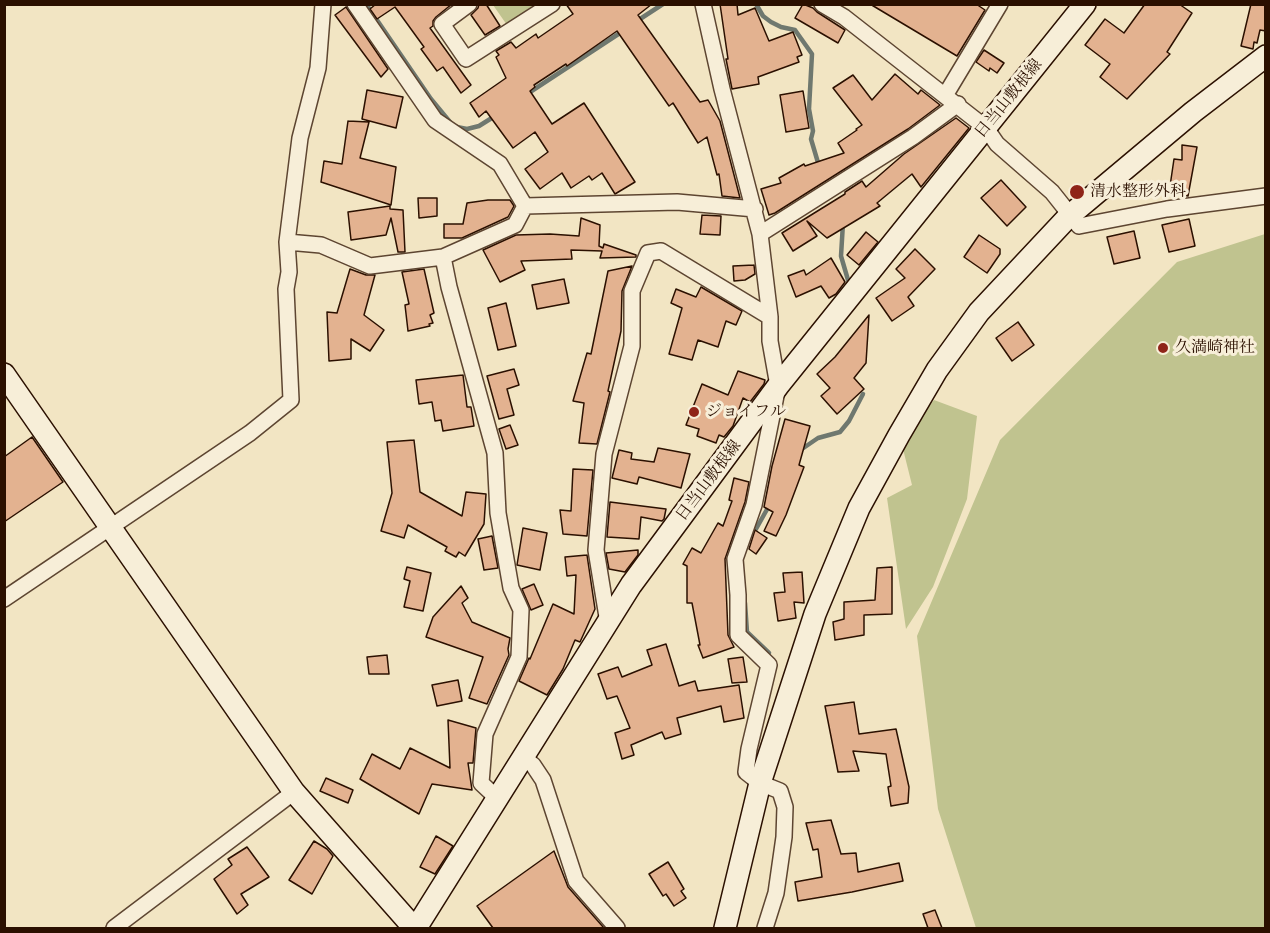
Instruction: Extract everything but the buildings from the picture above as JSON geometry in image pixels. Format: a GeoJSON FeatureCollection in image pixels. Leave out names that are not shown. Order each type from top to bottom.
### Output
{"type":"FeatureCollection","features":[{"type":"Feature","properties":{"kind":"street"},"geometry":{"type":"LineString","coordinates":[[4,599],[250,433],[291,400],[286,289],[289,272],[287,242],[300,138],[318,69],[324,4]]}},
{"type":"Feature","properties":{"kind":"street"},"geometry":{"type":"LineString","coordinates":[[355,4],[435,120],[500,164],[525,206]]}},
{"type":"Feature","properties":{"kind":"street"},"geometry":{"type":"LineString","coordinates":[[470,4],[442,24],[466,59],[552,4]]}},
{"type":"Feature","properties":{"kind":"street"},"geometry":{"type":"LineString","coordinates":[[703,4],[722,89],[760,234],[770,317],[770,341],[778,386],[754,505],[735,559],[738,635],[769,665],[746,771],[760,783],[780,791],[785,807],[784,837],[776,893],[765,928]]}},
{"type":"Feature","properties":{"kind":"street"},"geometry":{"type":"LineString","coordinates":[[822,4],[847,11],[986,128],[997,144],[1052,192],[1079,226],[1167,209],[1266,196]]}},
{"type":"Feature","properties":{"kind":"street"},"geometry":{"type":"LineString","coordinates":[[760,234],[913,137],[952,99],[1000,4]]}},
{"type":"Feature","properties":{"kind":"street","name":"日当山敷根線"},"geometry":{"type":"LineString","coordinates":[[415,928],[631,585],[778,386],[1085,4]]}},
{"type":"Feature","properties":{"kind":"street"},"geometry":{"type":"LineString","coordinates":[[725,928],[760,783],[815,614],[859,508],[898,435],[937,370],[979,312],[1069,216],[1193,112],[1266,56]]}},
{"type":"Feature","properties":{"kind":"street"},"geometry":{"type":"LineString","coordinates":[[525,206],[677,202],[755,209]]}},
{"type":"Feature","properties":{"kind":"street"},"geometry":{"type":"LineString","coordinates":[[287,242],[321,245],[370,266],[443,257],[515,225],[525,206]]}},
{"type":"Feature","properties":{"kind":"street"},"geometry":{"type":"LineString","coordinates":[[608,623],[596,550],[604,454],[632,346],[632,291],[648,253],[661,251],[770,317]]}},
{"type":"Feature","properties":{"kind":"street"},"geometry":{"type":"LineString","coordinates":[[443,257],[449,287],[495,453],[498,513],[511,588],[521,610],[519,657],[485,734],[481,783],[498,799]]}},
{"type":"Feature","properties":{"kind":"street"},"geometry":{"type":"LineString","coordinates":[[4,374],[294,792],[415,928]]}},
{"type":"Feature","properties":{"kind":"street"},"geometry":{"type":"LineString","coordinates":[[524,758],[533,765],[543,780],[576,881],[617,928]]}},
{"type":"Feature","properties":{"kind":"street"},"geometry":{"type":"LineString","coordinates":[[114,928],[294,792]]}},
{"type":"Feature","properties":{"kind":"green space"},"geometry":{"type":"Polygon","coordinates":[[[535,4],[507,25],[493,5],[535,4]]]}},
{"type":"Feature","properties":{"kind":"green space"},"geometry":{"type":"Polygon","coordinates":[[[1265,234],[1265,928],[976,928],[938,809],[917,636],[1000,440],[1177,262],[1265,234]]]}},
{"type":"Feature","properties":{"kind":"green space"},"geometry":{"type":"Polygon","coordinates":[[[934,400],[977,416],[967,499],[933,587],[906,629],[887,498],[912,485],[901,441],[934,400]]]}},
{"type":"Feature","properties":{"kind":"waterway"},"geometry":{"type":"LineString","coordinates":[[366,4],[431,99],[450,122]]}},
{"type":"Feature","properties":{"kind":"waterway"},"geometry":{"type":"LineString","coordinates":[[637,21],[663,4]]}},
{"type":"Feature","properties":{"kind":"waterway"},"geometry":{"type":"LineString","coordinates":[[756,4],[763,16],[771,22],[795,30],[812,54],[809,109],[813,131],[811,139],[819,166]]}},
{"type":"Feature","properties":{"kind":"waterway"},"geometry":{"type":"LineString","coordinates":[[527,94],[623,31]]}},
{"type":"Feature","properties":{"kind":"waterway"},"geometry":{"type":"LineString","coordinates":[[457,127],[467,129],[479,126],[495,116]]}},
{"type":"Feature","properties":{"kind":"waterway"},"geometry":{"type":"LineString","coordinates":[[843,223],[841,256],[848,280]]}},
{"type":"Feature","properties":{"kind":"waterway"},"geometry":{"type":"LineString","coordinates":[[799,451],[818,438],[840,432],[849,421],[863,394]]}},
{"type":"Feature","properties":{"kind":"waterway"},"geometry":{"type":"LineString","coordinates":[[748,537],[756,529],[770,504]]}},
{"type":"Feature","properties":{"kind":"waterway"},"geometry":{"type":"LineString","coordinates":[[745,603],[747,632],[769,653]]}},
{"type":"Feature","properties":{"kind":"place","name":"清水整形外科"},"geometry":{"type":"Point","coordinates":[1077,192]}},
{"type":"Feature","properties":{"kind":"place","name":"久満崎神社"},"geometry":{"type":"Point","coordinates":[1163,348]}},
{"type":"Feature","properties":{"kind":"place","name":"ジョイフル"},"geometry":{"type":"Point","coordinates":[694,412]}}]}
